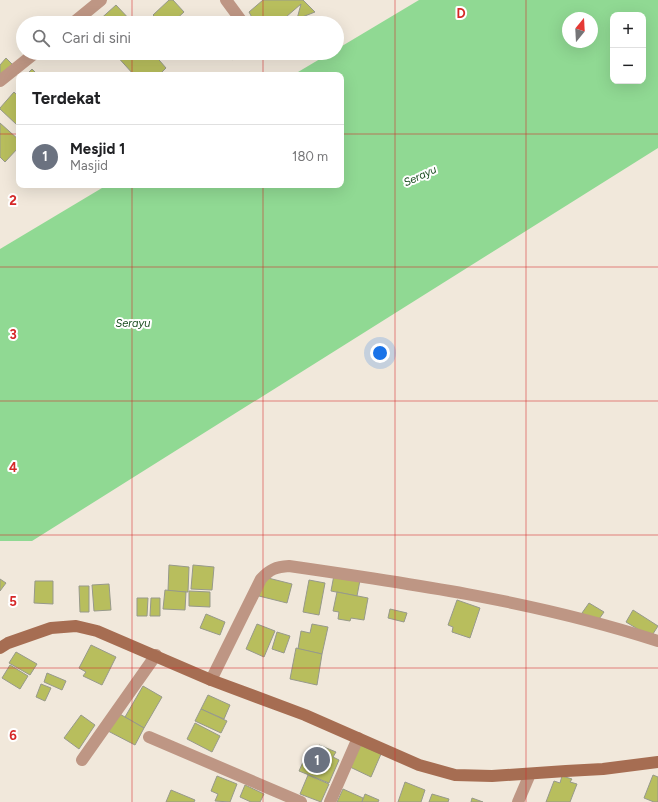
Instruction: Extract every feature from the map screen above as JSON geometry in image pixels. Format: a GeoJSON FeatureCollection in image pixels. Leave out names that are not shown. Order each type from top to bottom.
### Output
{"type":"FeatureCollection","features":[{"type":"Feature","properties":{"kind":"main road"},"geometry":{"type":"LineString","coordinates":[[0,648],[8,643],[51,628],[76,626],[97,631],[156,655],[211,680],[305,715],[419,765],[455,775],[492,776],[530,774],[603,769],[658,762]]}},
{"type":"Feature","properties":{"kind":"street"},"geometry":{"type":"LineString","coordinates":[[82,16],[101,0]]}},
{"type":"Feature","properties":{"kind":"street"},"geometry":{"type":"LineString","coordinates":[[226,0],[238,16]]}},
{"type":"Feature","properties":{"kind":"street"},"geometry":{"type":"LineString","coordinates":[[0,81],[26,60]]}},
{"type":"Feature","properties":{"kind":"street"},"geometry":{"type":"LineString","coordinates":[[211,680],[261,579],[268,571],[279,567],[289,566],[401,582],[520,604],[617,628],[658,641]]}},
{"type":"Feature","properties":{"kind":"street"},"geometry":{"type":"LineString","coordinates":[[82,760],[156,655]]}},
{"type":"Feature","properties":{"kind":"street"},"geometry":{"type":"LineString","coordinates":[[149,737],[301,802]]}},
{"type":"Feature","properties":{"kind":"street"},"geometry":{"type":"LineString","coordinates":[[330,802],[358,738]]}},
{"type":"Feature","properties":{"kind":"street"},"geometry":{"type":"LineString","coordinates":[[518,802],[530,774]]}},
{"type":"Feature","properties":{"kind":"water","name":"Serayu"},"geometry":{"type":"Polygon","coordinates":[[[419,0],[658,0],[658,148],[32,541],[0,541],[0,249],[102,188],[344,188],[344,72],[298,72],[318,60],[344,60],[344,45],[419,0]]]}},
{"type":"Feature","properties":{"kind":"building"},"geometry":{"type":"Polygon","coordinates":[[[169,0],[173,0],[184,12],[180,16],[153,15],[169,0]]]}},
{"type":"Feature","properties":{"kind":"building"},"geometry":{"type":"Polygon","coordinates":[[[263,0],[303,0],[315,12],[305,16],[298,16],[301,4],[287,16],[251,16],[249,12],[263,0]]]}},
{"type":"Feature","properties":{"kind":"building"},"geometry":{"type":"Polygon","coordinates":[[[116,5],[126,16],[104,16],[116,5]]]}},
{"type":"Feature","properties":{"kind":"building"},"geometry":{"type":"Polygon","coordinates":[[[6,58],[14,66],[0,80],[0,65],[6,58]]]}},
{"type":"Feature","properties":{"kind":"building"},"geometry":{"type":"Polygon","coordinates":[[[120,60],[159,60],[166,68],[162,72],[131,72],[120,60]]]}},
{"type":"Feature","properties":{"kind":"building"},"geometry":{"type":"Polygon","coordinates":[[[14,92],[16,94],[16,124],[0,109],[14,92]]]}},
{"type":"Feature","properties":{"kind":"building"},"geometry":{"type":"Polygon","coordinates":[[[0,123],[16,137],[16,150],[5,162],[0,157],[0,123]]]}},
{"type":"Feature","properties":{"kind":"building"},"geometry":{"type":"Polygon","coordinates":[[[169,565],[189,567],[188,592],[168,591],[169,565]]]}},
{"type":"Feature","properties":{"kind":"building"},"geometry":{"type":"Polygon","coordinates":[[[193,565],[214,567],[212,590],[191,589],[193,565]]]}},
{"type":"Feature","properties":{"kind":"building"},"geometry":{"type":"Polygon","coordinates":[[[334,575],[360,580],[357,596],[331,591],[334,575]]]}},
{"type":"Feature","properties":{"kind":"building"},"geometry":{"type":"Polygon","coordinates":[[[264,577],[292,584],[287,603],[259,596],[264,577]]]}},
{"type":"Feature","properties":{"kind":"building"},"geometry":{"type":"Polygon","coordinates":[[[0,579],[6,583],[0,591],[0,579]]]}},
{"type":"Feature","properties":{"kind":"building"},"geometry":{"type":"Polygon","coordinates":[[[309,580],[325,583],[319,615],[303,612],[309,580]]]}},
{"type":"Feature","properties":{"kind":"building"},"geometry":{"type":"Polygon","coordinates":[[[35,581],[53,581],[53,604],[34,603],[35,581]]]}},
{"type":"Feature","properties":{"kind":"building"},"geometry":{"type":"Polygon","coordinates":[[[109,584],[111,610],[94,611],[92,585],[109,584]]]}},
{"type":"Feature","properties":{"kind":"building"},"geometry":{"type":"Polygon","coordinates":[[[79,586],[89,586],[89,612],[80,612],[79,586]]]}},
{"type":"Feature","properties":{"kind":"building"},"geometry":{"type":"Polygon","coordinates":[[[165,590],[186,592],[185,610],[163,609],[165,590]]]}},
{"type":"Feature","properties":{"kind":"building"},"geometry":{"type":"Polygon","coordinates":[[[189,591],[210,592],[210,607],[189,606],[189,591]]]}},
{"type":"Feature","properties":{"kind":"building"},"geometry":{"type":"Polygon","coordinates":[[[337,592],[368,598],[364,620],[351,618],[350,621],[338,619],[339,612],[333,611],[337,592]]]}},
{"type":"Feature","properties":{"kind":"building"},"geometry":{"type":"Polygon","coordinates":[[[137,598],[148,598],[147,616],[137,616],[137,598]]]}},
{"type":"Feature","properties":{"kind":"building"},"geometry":{"type":"Polygon","coordinates":[[[151,598],[160,598],[160,616],[150,616],[151,598]]]}},
{"type":"Feature","properties":{"kind":"building"},"geometry":{"type":"Polygon","coordinates":[[[457,600],[480,608],[470,638],[452,632],[453,627],[448,625],[457,600]]]}},
{"type":"Feature","properties":{"kind":"building"},"geometry":{"type":"Polygon","coordinates":[[[589,603],[604,612],[597,622],[582,613],[589,603]]]}},
{"type":"Feature","properties":{"kind":"building"},"geometry":{"type":"Polygon","coordinates":[[[390,609],[407,613],[404,622],[388,618],[390,609]]]}},
{"type":"Feature","properties":{"kind":"building"},"geometry":{"type":"Polygon","coordinates":[[[633,610],[658,626],[651,637],[626,622],[633,610]]]}},
{"type":"Feature","properties":{"kind":"building"},"geometry":{"type":"Polygon","coordinates":[[[206,614],[225,622],[220,635],[200,628],[206,614]]]}},
{"type":"Feature","properties":{"kind":"building"},"geometry":{"type":"Polygon","coordinates":[[[257,624],[275,631],[264,657],[246,649],[257,624]]]}},
{"type":"Feature","properties":{"kind":"building"},"geometry":{"type":"Polygon","coordinates":[[[312,624],[328,627],[322,654],[298,649],[301,631],[310,633],[312,624]]]}},
{"type":"Feature","properties":{"kind":"building"},"geometry":{"type":"Polygon","coordinates":[[[277,632],[290,636],[284,653],[272,649],[277,632]]]}},
{"type":"Feature","properties":{"kind":"building"},"geometry":{"type":"Polygon","coordinates":[[[91,645],[116,657],[102,685],[83,676],[86,672],[79,668],[91,645]]]}},
{"type":"Feature","properties":{"kind":"building"},"geometry":{"type":"Polygon","coordinates":[[[296,648],[322,654],[317,685],[290,679],[296,648]]]}},
{"type":"Feature","properties":{"kind":"building"},"geometry":{"type":"Polygon","coordinates":[[[16,652],[37,664],[30,675],[9,663],[16,652]]]}},
{"type":"Feature","properties":{"kind":"building"},"geometry":{"type":"Polygon","coordinates":[[[10,665],[28,676],[20,689],[2,678],[10,665]]]}},
{"type":"Feature","properties":{"kind":"building"},"geometry":{"type":"Polygon","coordinates":[[[47,673],[66,681],[62,690],[44,682],[47,673]]]}},
{"type":"Feature","properties":{"kind":"building"},"geometry":{"type":"Polygon","coordinates":[[[41,684],[51,688],[45,701],[36,697],[41,684]]]}},
{"type":"Feature","properties":{"kind":"building"},"geometry":{"type":"Polygon","coordinates":[[[143,686],[162,697],[144,728],[125,717],[143,686]]]}},
{"type":"Feature","properties":{"kind":"building"},"geometry":{"type":"Polygon","coordinates":[[[208,695],[230,705],[224,719],[201,709],[208,695]]]}},
{"type":"Feature","properties":{"kind":"building"},"geometry":{"type":"Polygon","coordinates":[[[201,709],[227,721],[221,733],[195,721],[201,709]]]}},
{"type":"Feature","properties":{"kind":"building"},"geometry":{"type":"Polygon","coordinates":[[[118,713],[144,728],[135,745],[108,731],[118,713]]]}},
{"type":"Feature","properties":{"kind":"building"},"geometry":{"type":"Polygon","coordinates":[[[81,715],[95,725],[79,749],[64,738],[81,715]]]}},
{"type":"Feature","properties":{"kind":"building"},"geometry":{"type":"Polygon","coordinates":[[[195,723],[220,736],[212,752],[187,739],[195,723]]]}},
{"type":"Feature","properties":{"kind":"building"},"geometry":{"type":"Polygon","coordinates":[[[319,745],[336,752],[333,757],[339,760],[329,783],[299,771],[308,751],[315,755],[319,745]]]}},
{"type":"Feature","properties":{"kind":"building"},"geometry":{"type":"Polygon","coordinates":[[[360,745],[381,754],[371,777],[350,767],[360,745]]]}},
{"type":"Feature","properties":{"kind":"building"},"geometry":{"type":"Polygon","coordinates":[[[308,775],[329,784],[321,802],[300,794],[308,775]]]}},
{"type":"Feature","properties":{"kind":"building"},"geometry":{"type":"Polygon","coordinates":[[[653,775],[658,777],[658,802],[644,798],[653,775]]]}},
{"type":"Feature","properties":{"kind":"building"},"geometry":{"type":"Polygon","coordinates":[[[217,776],[237,784],[230,802],[215,801],[218,794],[211,791],[217,776]]]}},
{"type":"Feature","properties":{"kind":"building"},"geometry":{"type":"Polygon","coordinates":[[[562,776],[572,779],[570,782],[577,784],[570,802],[546,802],[554,781],[560,783],[562,776]]]}},
{"type":"Feature","properties":{"kind":"building"},"geometry":{"type":"Polygon","coordinates":[[[405,782],[425,790],[421,802],[398,802],[405,782]]]}},
{"type":"Feature","properties":{"kind":"building"},"geometry":{"type":"Polygon","coordinates":[[[245,785],[264,794],[260,802],[251,802],[240,797],[245,785]]]}},
{"type":"Feature","properties":{"kind":"building"},"geometry":{"type":"Polygon","coordinates":[[[343,789],[363,798],[362,802],[337,802],[343,789]]]}},
{"type":"Feature","properties":{"kind":"building"},"geometry":{"type":"Polygon","coordinates":[[[171,790],[195,800],[194,802],[166,802],[171,790]]]}},
{"type":"Feature","properties":{"kind":"building"},"geometry":{"type":"Polygon","coordinates":[[[365,794],[379,800],[378,802],[362,802],[365,794]]]}},
{"type":"Feature","properties":{"kind":"building"},"geometry":{"type":"Polygon","coordinates":[[[432,794],[449,799],[448,802],[429,802],[432,794]]]}},
{"type":"Feature","properties":{"kind":"building"},"geometry":{"type":"Polygon","coordinates":[[[472,798],[483,802],[471,802],[472,798]]]}},
{"type":"Feature","properties":{"kind":"place","name":"Mesjid 1"},"geometry":{"type":"Point","coordinates":[317,760]}}]}
